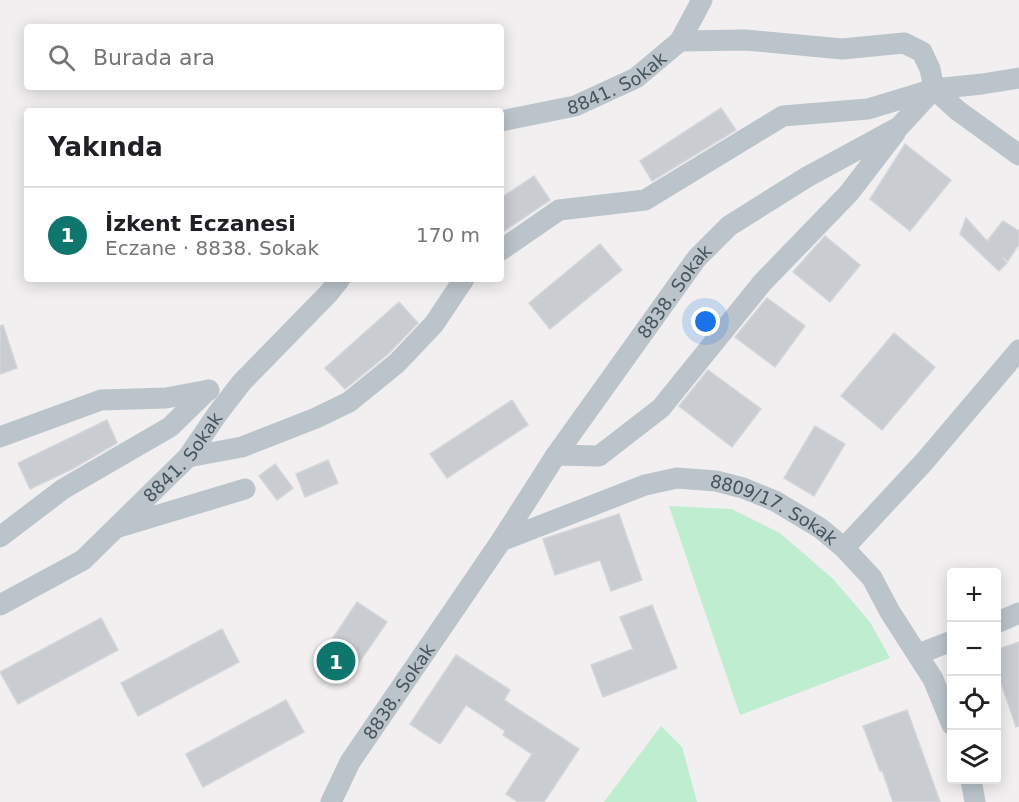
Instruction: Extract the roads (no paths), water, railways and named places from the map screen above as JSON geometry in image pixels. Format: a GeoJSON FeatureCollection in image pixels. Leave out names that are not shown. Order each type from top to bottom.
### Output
{"type":"FeatureCollection","features":[{"type":"Feature","properties":{"kind":"street","name":"8841. Sokak"},"geometry":{"type":"LineString","coordinates":[[504,120],[575,106],[636,78],[680,41],[702,0]]}},
{"type":"Feature","properties":{"kind":"street"},"geometry":{"type":"LineString","coordinates":[[680,41],[746,40],[842,49],[904,43],[922,52],[930,69],[934,89],[957,110],[1019,155]]}},
{"type":"Feature","properties":{"kind":"street"},"geometry":{"type":"LineString","coordinates":[[504,248],[559,210],[645,200],[783,116],[868,109],[934,89],[1019,78]]}},
{"type":"Feature","properties":{"kind":"street","name":"8838. Sokak"},"geometry":{"type":"LineString","coordinates":[[331,802],[350,762],[501,541],[556,454],[697,258],[729,226],[807,177],[899,128],[934,89]]}},
{"type":"Feature","properties":{"kind":"street"},"geometry":{"type":"LineString","coordinates":[[556,454],[599,456],[661,408],[762,283],[849,193],[899,128]]}},
{"type":"Feature","properties":{"kind":"street","name":"8841. Sokak"},"geometry":{"type":"LineString","coordinates":[[0,604],[83,560],[188,456],[242,382],[338,282]]}},
{"type":"Feature","properties":{"kind":"street"},"geometry":{"type":"LineString","coordinates":[[188,456],[242,447],[316,418],[349,402],[398,363],[434,324],[462,282]]}},
{"type":"Feature","properties":{"kind":"street"},"geometry":{"type":"LineString","coordinates":[[844,548],[924,462],[1019,350]]}},
{"type":"Feature","properties":{"kind":"street"},"geometry":{"type":"LineString","coordinates":[[0,437],[101,400],[166,398],[242,382]]}},
{"type":"Feature","properties":{"kind":"street"},"geometry":{"type":"LineString","coordinates":[[0,537],[63,489],[170,427],[208,390]]}},
{"type":"Feature","properties":{"kind":"street","name":"8809/17. Sokak"},"geometry":{"type":"LineString","coordinates":[[501,541],[645,485],[677,478],[716,481],[743,488],[774,501],[820,528],[844,548],[872,578],[890,612],[933,679],[947,715]]}},
{"type":"Feature","properties":{"kind":"street"},"geometry":{"type":"LineString","coordinates":[[115,528],[245,489]]}},
{"type":"Feature","properties":{"kind":"street"},"geometry":{"type":"LineString","coordinates":[[999,622],[1019,614]]}},
{"type":"Feature","properties":{"kind":"street"},"geometry":{"type":"LineString","coordinates":[[918,654],[947,643]]}},
{"type":"Feature","properties":{"kind":"street"},"geometry":{"type":"LineString","coordinates":[[972,784],[975,802]]}},
{"type":"Feature","properties":{"kind":"place","name":"İzkent Eczanesi"},"geometry":{"type":"Point","coordinates":[336,661]}}]}
